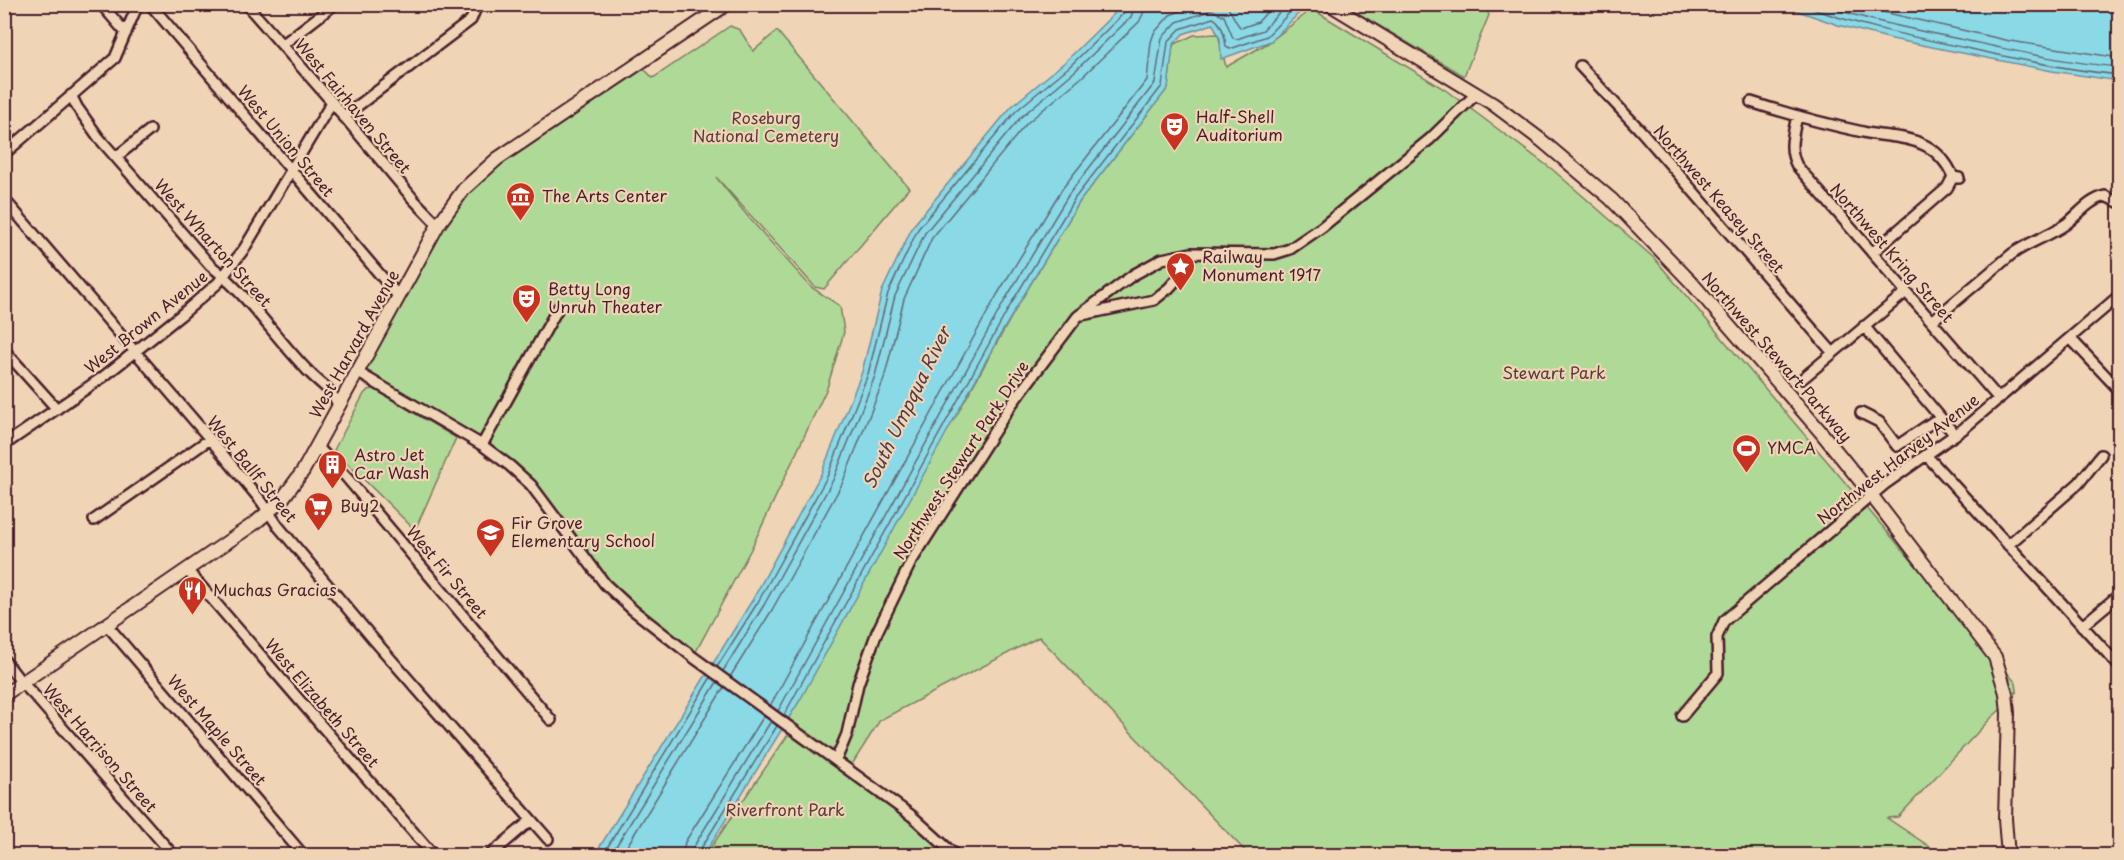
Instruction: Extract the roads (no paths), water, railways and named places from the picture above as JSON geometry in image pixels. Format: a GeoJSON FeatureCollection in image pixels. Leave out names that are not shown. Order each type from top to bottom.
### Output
{"type":"FeatureCollection","features":[{"type":"Feature","properties":{"kind":"main road","name":"West Harvard Avenue"},"geometry":{"type":"LineString","coordinates":[[4,694],[269,512],[295,482],[317,446],[438,225],[464,189],[497,159],[727,4]]}},
{"type":"Feature","properties":{"kind":"main road","name":"Northwest Stewart Parkway"},"geometry":{"type":"LineString","coordinates":[[1329,4],[1476,94],[1540,140],[1611,199],[1698,290],[1872,495],[1995,657],[2006,693],[2008,713],[2005,819],[2008,855]]}},
{"type":"Feature","properties":{"kind":"street"},"geometry":{"type":"LineString","coordinates":[[100,4],[126,33]]}},
{"type":"Feature","properties":{"kind":"street"},"geometry":{"type":"LineString","coordinates":[[4,154],[115,58],[138,4]]}},
{"type":"Feature","properties":{"kind":"street","name":"West Union Street"},"geometry":{"type":"LineString","coordinates":[[150,4],[399,297]]}},
{"type":"Feature","properties":{"kind":"street","name":"West Fairhaven Street"},"geometry":{"type":"LineString","coordinates":[[246,4],[438,225]]}},
{"type":"Feature","properties":{"kind":"street"},"geometry":{"type":"LineString","coordinates":[[282,45],[335,4]]}},
{"type":"Feature","properties":{"kind":"street"},"geometry":{"type":"LineString","coordinates":[[343,117],[468,23],[475,10],[471,4]]}},
{"type":"Feature","properties":{"kind":"street","name":"Northwest Keasey Street"},"geometry":{"type":"LineString","coordinates":[[1580,66],[1642,132],[1833,353]]}},
{"type":"Feature","properties":{"kind":"street","name":"Northwest Stewart Park Drive"},"geometry":{"type":"LineString","coordinates":[[836,760],[847,734],[858,684],[877,632],[910,562],[1011,405],[1078,316],[1151,264],[1176,256],[1191,253],[1274,255],[1290,249],[1322,227],[1430,139],[1476,94]]}},
{"type":"Feature","properties":{"kind":"street","name":"West Wharton Street"},"geometry":{"type":"LineString","coordinates":[[71,95],[87,122],[116,157],[210,265],[224,276],[309,373],[328,388],[338,405]]}},
{"type":"Feature","properties":{"kind":"street","name":"West Brown Avenue"},"geometry":{"type":"LineString","coordinates":[[4,445],[103,377],[208,293],[244,249],[333,102]]}},
{"type":"Feature","properties":{"kind":"street"},"geometry":{"type":"LineString","coordinates":[[1750,102],[1864,133],[1921,143],[1938,155],[1948,167],[1956,177],[1947,188],[1872,253]]}},
{"type":"Feature","properties":{"kind":"street","name":"Northwest Kring Street"},"geometry":{"type":"LineString","coordinates":[[1797,116],[1791,148],[1792,157],[1797,166],[1999,399]]}},
{"type":"Feature","properties":{"kind":"street"},"geometry":{"type":"LineString","coordinates":[[116,157],[150,130]]}},
{"type":"Feature","properties":{"kind":"street"},"geometry":{"type":"LineString","coordinates":[[1932,321],[2012,254],[2025,245],[2054,232],[2094,200],[2105,196],[2120,203]]}},
{"type":"Feature","properties":{"kind":"street","name":"West Ballf Street"},"geometry":{"type":"LineString","coordinates":[[4,199],[210,439],[366,631],[548,839]]}},
{"type":"Feature","properties":{"kind":"street"},"geometry":{"type":"LineString","coordinates":[[1078,316],[1154,300],[1170,288],[1179,277],[1176,256]]}},
{"type":"Feature","properties":{"kind":"street"},"geometry":{"type":"LineString","coordinates":[[1802,379],[1906,292]]}},
{"type":"Feature","properties":{"kind":"street","name":"Northwest Harvey Avenue"},"geometry":{"type":"LineString","coordinates":[[1682,716],[1718,673],[1717,637],[1724,621],[1885,484],[1954,435],[1999,399],[2120,295]]}},
{"type":"Feature","properties":{"kind":"street"},"geometry":{"type":"LineString","coordinates":[[482,445],[558,308]]}},
{"type":"Feature","properties":{"kind":"street"},"geometry":{"type":"LineString","coordinates":[[1864,326],[1954,435]]}},
{"type":"Feature","properties":{"kind":"street"},"geometry":{"type":"LineString","coordinates":[[2071,339],[2120,391]]}},
{"type":"Feature","properties":{"kind":"street"},"geometry":{"type":"LineString","coordinates":[[4,350],[57,409]]}},
{"type":"Feature","properties":{"kind":"street"},"geometry":{"type":"LineString","coordinates":[[357,372],[482,445],[510,466],[531,485],[605,584],[649,624],[912,816],[956,855]]}},
{"type":"Feature","properties":{"kind":"street"},"geometry":{"type":"LineString","coordinates":[[1861,413],[1879,422],[1900,450],[1940,417]]}},
{"type":"Feature","properties":{"kind":"street"},"geometry":{"type":"LineString","coordinates":[[94,520],[210,439]]}},
{"type":"Feature","properties":{"kind":"street","name":"West Fir Street"},"geometry":{"type":"LineString","coordinates":[[317,446],[347,478],[551,720]]}},
{"type":"Feature","properties":{"kind":"street"},"geometry":{"type":"LineString","coordinates":[[1926,455],[2120,667]]}},
{"type":"Feature","properties":{"kind":"street"},"geometry":{"type":"LineString","coordinates":[[2008,545],[2079,483],[2101,455]]}},
{"type":"Feature","properties":{"kind":"street","name":"West Elizabeth Street"},"geometry":{"type":"LineString","coordinates":[[187,570],[434,855]]}},
{"type":"Feature","properties":{"kind":"street"},"geometry":{"type":"LineString","coordinates":[[2082,626],[2120,594]]}},
{"type":"Feature","properties":{"kind":"street","name":"West Maple Street"},"geometry":{"type":"LineString","coordinates":[[107,625],[304,855]]}},
{"type":"Feature","properties":{"kind":"street","name":"West Harrison Street"},"geometry":{"type":"LineString","coordinates":[[4,660],[174,855]]}},
{"type":"Feature","properties":{"kind":"street"},"geometry":{"type":"LineString","coordinates":[[489,855],[531,820]]}},
{"type":"Feature","properties":{"kind":"water","name":"South Umpqua River"},"geometry":{"type":"Polygon","coordinates":[[[1127,5],[1307,5],[1271,41],[1221,59],[1220,39],[1213,24],[1183,34],[1173,45],[1168,88],[1080,201],[1000,335],[800,700],[704,855],[594,856],[753,599],[821,474],[862,372],[882,291],[913,226],[1011,107],[1066,61],[1121,7],[1127,5]]]}},
{"type":"Feature","properties":{"kind":"water"},"geometry":{"type":"Polygon","coordinates":[[[1781,5],[2119,5],[2119,81],[2052,71],[1892,39],[1838,25],[1781,5]]]}},
{"type":"Feature","properties":{"kind":"place","name":"Half-Shell Auditorium"},"geometry":{"type":"Point","coordinates":[1175,152]}},
{"type":"Feature","properties":{"kind":"place","name":"The Arts Center"},"geometry":{"type":"Point","coordinates":[521,222]}},
{"type":"Feature","properties":{"kind":"place","name":"Railway Monument 1917"},"geometry":{"type":"Point","coordinates":[1181,292]}},
{"type":"Feature","properties":{"kind":"place","name":"Betty Long Unruh Theater"},"geometry":{"type":"Point","coordinates":[527,324]}},
{"type":"Feature","properties":{"kind":"place","name":"YMCA"},"geometry":{"type":"Point","coordinates":[1746,474]}},
{"type":"Feature","properties":{"kind":"place","name":"Astro Jet Car Wash"},"geometry":{"type":"Point","coordinates":[333,490]}},
{"type":"Feature","properties":{"kind":"place","name":"Buy2"},"geometry":{"type":"Point","coordinates":[319,532]}},
{"type":"Feature","properties":{"kind":"place","name":"Fir Grove Elementary School"},"geometry":{"type":"Point","coordinates":[490,558]}},
{"type":"Feature","properties":{"kind":"place","name":"Muchas Gracias"},"geometry":{"type":"Point","coordinates":[192,616]}},
{"type":"Feature","properties":{"kind":"park label","name":"Roseburg National Cemetery"},"geometry":{"type":"Point","coordinates":[766,127]}},
{"type":"Feature","properties":{"kind":"park label","name":"Stewart Park"},"geometry":{"type":"Point","coordinates":[1554,373]}},
{"type":"Feature","properties":{"kind":"park label","name":"Riverfront Park"},"geometry":{"type":"Point","coordinates":[785,810]}}]}
